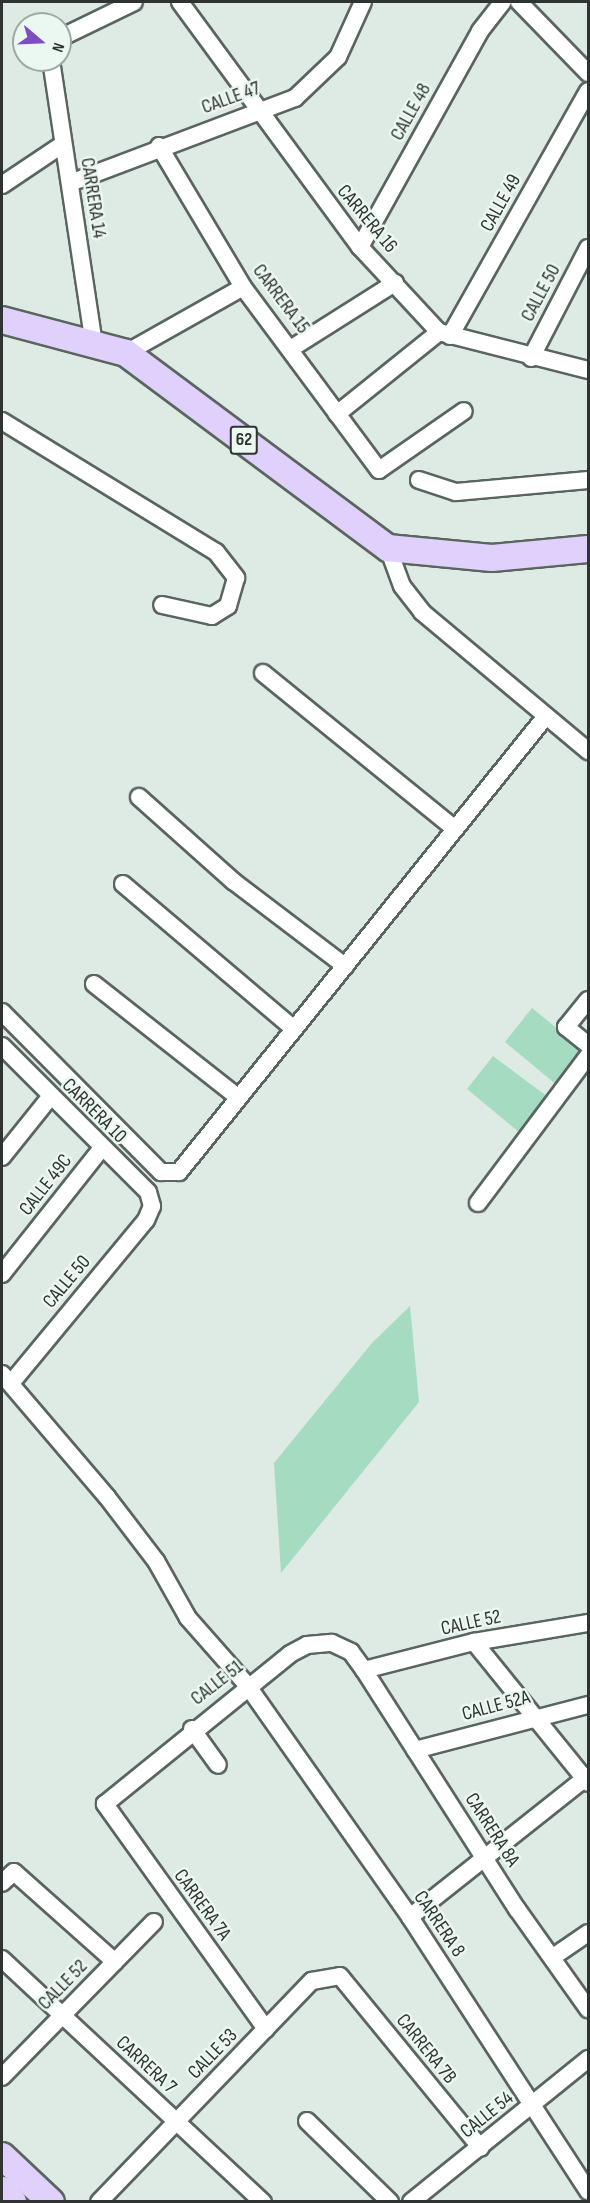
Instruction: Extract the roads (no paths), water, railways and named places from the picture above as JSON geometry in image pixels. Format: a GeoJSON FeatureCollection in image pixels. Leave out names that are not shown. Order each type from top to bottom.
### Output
{"type":"FeatureCollection","features":[{"type":"Feature","properties":{"kind":"main road","name":"62"},"geometry":{"type":"LineString","coordinates":[[2,320],[126,353],[388,548]]}},
{"type":"Feature","properties":{"kind":"main road"},"geometry":{"type":"LineString","coordinates":[[388,548],[492,558],[588,549]]}},
{"type":"Feature","properties":{"kind":"main road"},"geometry":{"type":"LineString","coordinates":[[2,2156],[51,2202]]}},
{"type":"Feature","properties":{"kind":"main road"},"geometry":{"type":"LineString","coordinates":[[2,2190],[13,2202]]}},
{"type":"Feature","properties":{"kind":"street"},"geometry":{"type":"LineString","coordinates":[[72,32],[134,2]]}},
{"type":"Feature","properties":{"kind":"street","name":"CARRERA 16"},"geometry":{"type":"LineString","coordinates":[[180,2],[256,112],[360,247],[445,334]]}},
{"type":"Feature","properties":{"kind":"street","name":"CALLE 47"},"geometry":{"type":"LineString","coordinates":[[70,183],[159,146],[295,98],[338,57],[363,2]]}},
{"type":"Feature","properties":{"kind":"street","name":"CALLE 48"},"geometry":{"type":"LineString","coordinates":[[360,247],[480,31],[503,2]]}},
{"type":"Feature","properties":{"kind":"street"},"geometry":{"type":"LineString","coordinates":[[519,2],[588,73]]}},
{"type":"Feature","properties":{"kind":"street","name":"CARRERA 14"},"geometry":{"type":"LineString","coordinates":[[53,72],[94,344]]}},
{"type":"Feature","properties":{"kind":"street","name":"CALLE 49"},"geometry":{"type":"LineString","coordinates":[[338,414],[445,334],[588,91]]}},
{"type":"Feature","properties":{"kind":"street"},"geometry":{"type":"LineString","coordinates":[[2,185],[63,144]]}},
{"type":"Feature","properties":{"kind":"street","name":"CARRERA 15"},"geometry":{"type":"LineString","coordinates":[[159,146],[243,287],[292,348],[379,470],[464,411]]}},
{"type":"Feature","properties":{"kind":"street","name":"CALLE 50"},"geometry":{"type":"LineString","coordinates":[[531,358],[580,280],[588,248]]}},
{"type":"Feature","properties":{"kind":"street"},"geometry":{"type":"LineString","coordinates":[[292,348],[395,284]]}},
{"type":"Feature","properties":{"kind":"street"},"geometry":{"type":"LineString","coordinates":[[126,353],[243,287]]}},
{"type":"Feature","properties":{"kind":"street"},"geometry":{"type":"LineString","coordinates":[[445,334],[531,358],[588,370]]}},
{"type":"Feature","properties":{"kind":"street"},"geometry":{"type":"LineString","coordinates":[[2,422],[216,552],[236,578],[228,606],[212,616],[162,605]]}},
{"type":"Feature","properties":{"kind":"street"},"geometry":{"type":"LineString","coordinates":[[418,480],[456,492],[588,480]]}},
{"type":"Feature","properties":{"kind":"street"},"geometry":{"type":"LineString","coordinates":[[388,548],[410,599],[588,751]]}},
{"type":"Feature","properties":{"kind":"street"},"geometry":{"type":"LineString","coordinates":[[263,673],[456,829]]}},
{"type":"Feature","properties":{"kind":"street"},"geometry":{"type":"LineString","coordinates":[[2,1012],[161,1172],[179,1172],[546,716]]}},
{"type":"Feature","properties":{"kind":"street"},"geometry":{"type":"LineString","coordinates":[[139,797],[233,881],[345,966]]}},
{"type":"Feature","properties":{"kind":"street"},"geometry":{"type":"LineString","coordinates":[[123,884],[294,1029]]}},
{"type":"Feature","properties":{"kind":"street"},"geometry":{"type":"LineString","coordinates":[[94,984],[239,1098]]}},
{"type":"Feature","properties":{"kind":"street"},"geometry":{"type":"LineString","coordinates":[[588,1000],[566,1027],[588,1045]]}},
{"type":"Feature","properties":{"kind":"street","name":"CARRERA 10"},"geometry":{"type":"LineString","coordinates":[[2,1046],[101,1149],[148,1192],[152,1206]]}},
{"type":"Feature","properties":{"kind":"street"},"geometry":{"type":"LineString","coordinates":[[478,1203],[588,1056]]}},
{"type":"Feature","properties":{"kind":"street"},"geometry":{"type":"LineString","coordinates":[[2,1157],[50,1097]]}},
{"type":"Feature","properties":{"kind":"street","name":"CALLE 49C"},"geometry":{"type":"LineString","coordinates":[[2,1274],[101,1149]]}},
{"type":"Feature","properties":{"kind":"street","name":"CALLE 50"},"geometry":{"type":"LineString","coordinates":[[6,1379],[146,1220],[152,1206]]}},
{"type":"Feature","properties":{"kind":"street","name":"CARRERA 8"},"geometry":{"type":"LineString","coordinates":[[6,1379],[108,1497],[156,1560],[188,1618],[247,1685],[410,1917],[535,2103],[588,2189]]}},
{"type":"Feature","properties":{"kind":"street","name":"CALLE 52"},"geometry":{"type":"LineString","coordinates":[[364,1670],[474,1642],[588,1623]]}},
{"type":"Feature","properties":{"kind":"street"},"geometry":{"type":"LineString","coordinates":[[410,1917],[587,1779],[474,1642]]}},
{"type":"Feature","properties":{"kind":"street","name":"CALLE 51"},"geometry":{"type":"LineString","coordinates":[[105,1804],[247,1685],[307,1645],[332,1643],[351,1652],[364,1670]]}},
{"type":"Feature","properties":{"kind":"street","name":"CARRERA 8A"},"geometry":{"type":"LineString","coordinates":[[364,1670],[485,1858],[588,2008]]}},
{"type":"Feature","properties":{"kind":"street","name":"CALLE 52A"},"geometry":{"type":"LineString","coordinates":[[415,1749],[588,1705]]}},
{"type":"Feature","properties":{"kind":"street"},"geometry":{"type":"LineString","coordinates":[[192,1729],[218,1765]]}},
{"type":"Feature","properties":{"kind":"street","name":"CARRERA 7A"},"geometry":{"type":"LineString","coordinates":[[105,1804],[266,2029]]}},
{"type":"Feature","properties":{"kind":"street"},"geometry":{"type":"LineString","coordinates":[[8,1878],[115,1962]]}},
{"type":"Feature","properties":{"kind":"street","name":"CALLE 52"},"geometry":{"type":"LineString","coordinates":[[2,2077],[154,1922]]}},
{"type":"Feature","properties":{"kind":"street"},"geometry":{"type":"LineString","coordinates":[[553,1957],[588,1933]]}},
{"type":"Feature","properties":{"kind":"street","name":"CARRERA 7"},"geometry":{"type":"LineString","coordinates":[[2,1959],[263,2202]]}},
{"type":"Feature","properties":{"kind":"street","name":"CALLE 53"},"geometry":{"type":"LineString","coordinates":[[99,2202],[312,1981],[340,1976]]}},
{"type":"Feature","properties":{"kind":"street","name":"CARRERA 7B"},"geometry":{"type":"LineString","coordinates":[[340,1976],[481,2148]]}},
{"type":"Feature","properties":{"kind":"street","name":"CALLE 54"},"geometry":{"type":"LineString","coordinates":[[411,2202],[481,2148],[588,2059]]}},
{"type":"Feature","properties":{"kind":"street"},"geometry":{"type":"LineString","coordinates":[[307,2121],[390,2202]]}}]}
